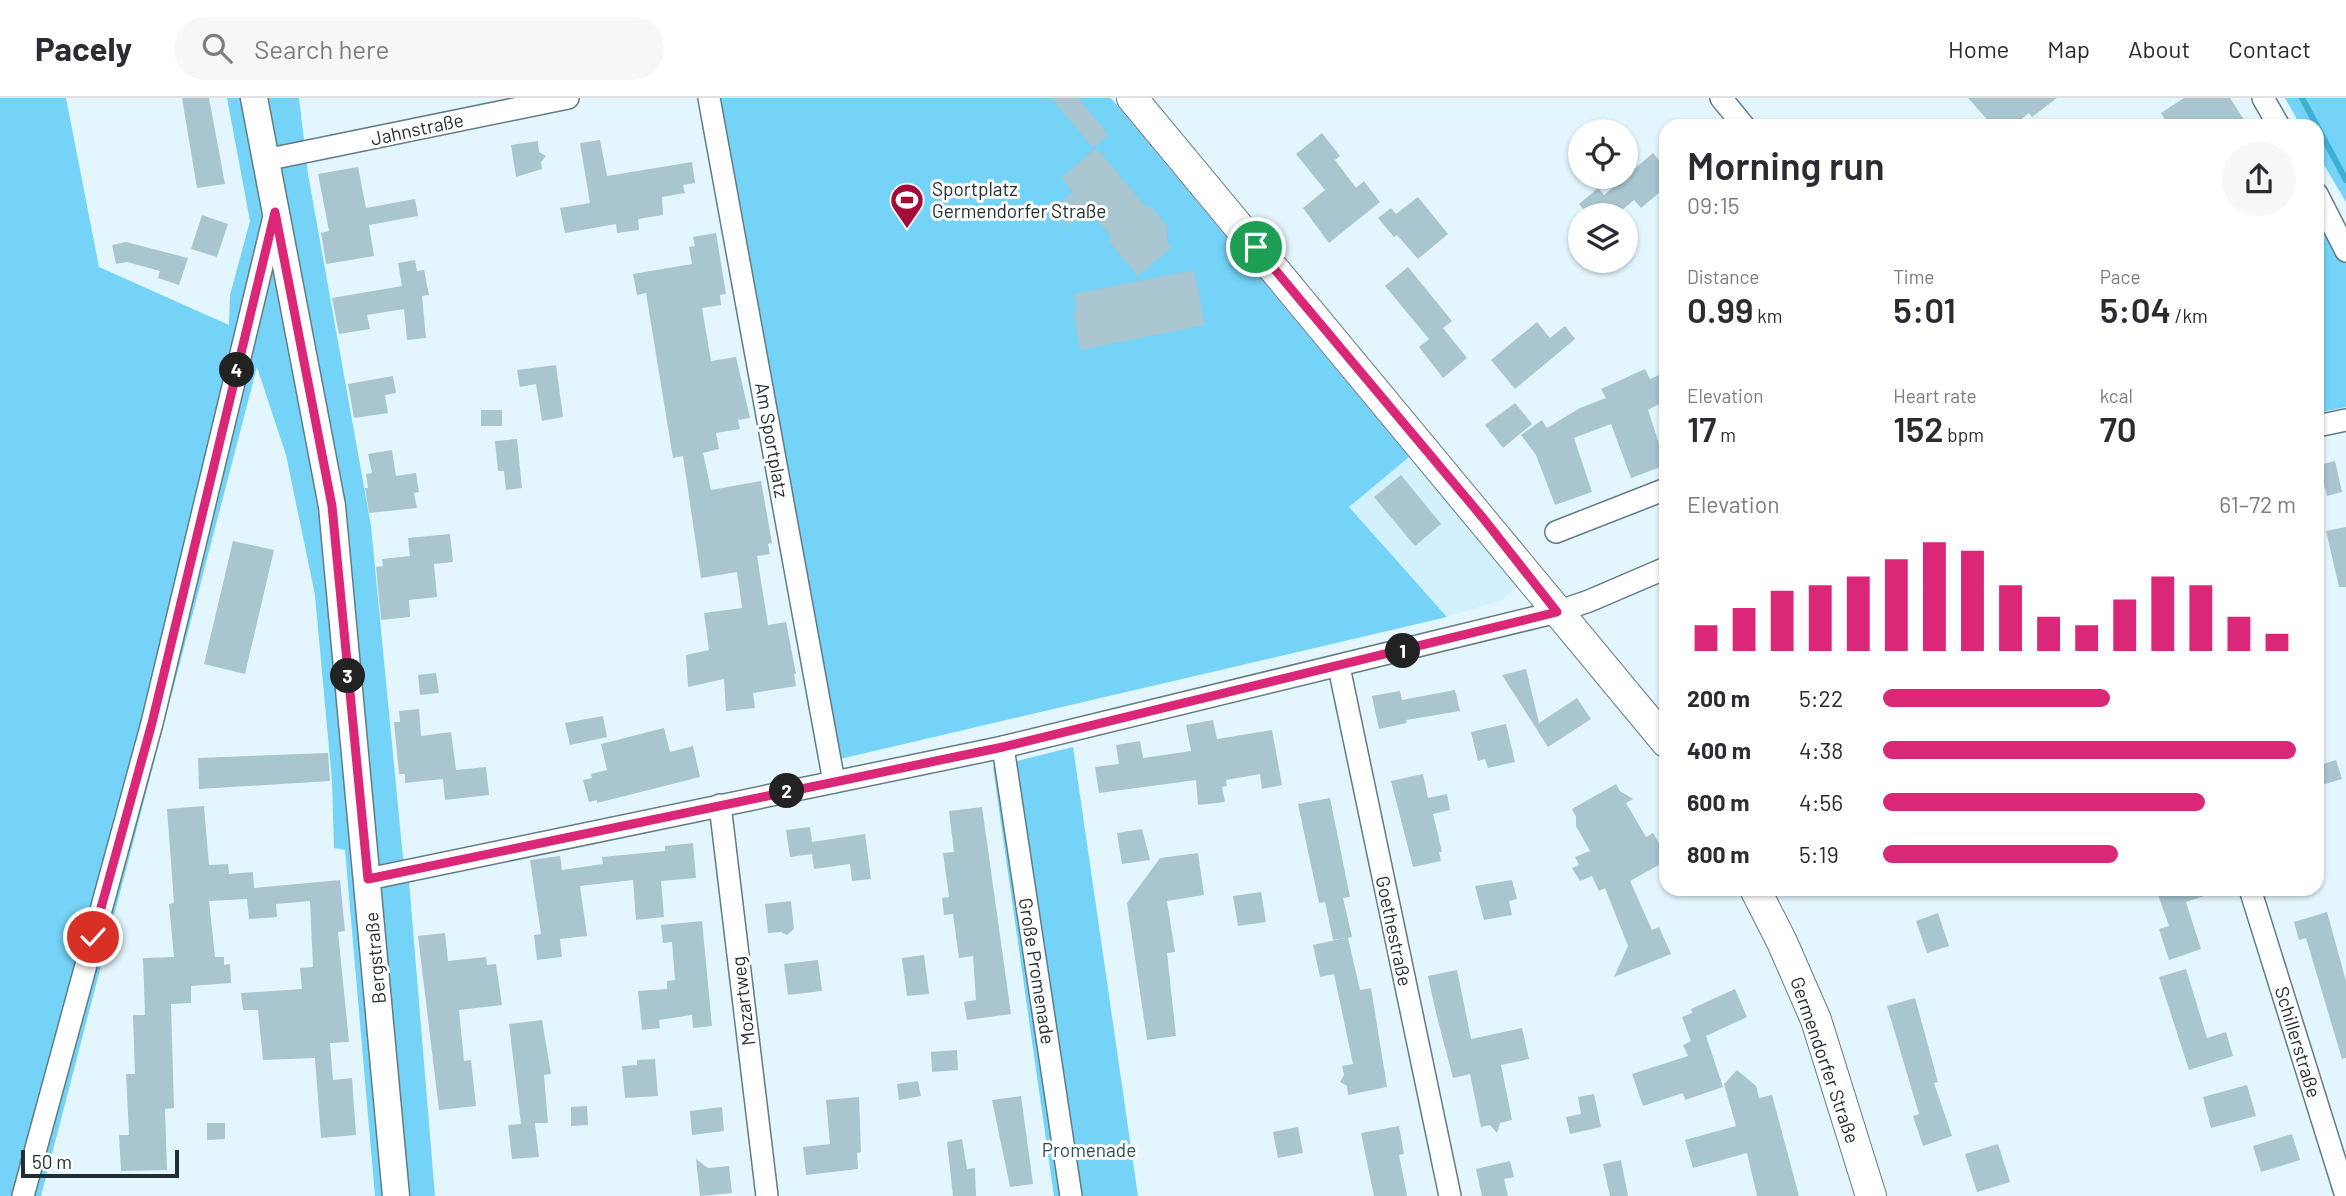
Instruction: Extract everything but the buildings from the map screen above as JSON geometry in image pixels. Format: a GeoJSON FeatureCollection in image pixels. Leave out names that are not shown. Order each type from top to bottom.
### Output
{"type":"FeatureCollection","features":[{"type":"Feature","properties":{"kind":"main road"},"geometry":{"type":"LineString","coordinates":[[1132,98],[1483,518],[1557,612],[1659,734]]}},
{"type":"Feature","properties":{"kind":"main road","name":"Germendorfer Straße"},"geometry":{"type":"LineString","coordinates":[[1759,896],[1816,1020],[1871,1196]]}},
{"type":"Feature","properties":{"kind":"street","name":"Bergstraße"},"geometry":{"type":"LineString","coordinates":[[254,98],[332,506],[396,1196]]}},
{"type":"Feature","properties":{"kind":"street","name":"Jahnstraße"},"geometry":{"type":"LineString","coordinates":[[265,160],[568,98]]}},
{"type":"Feature","properties":{"kind":"street","name":"Am Sportplatz"},"geometry":{"type":"LineString","coordinates":[[709,98],[834,782]]}},
{"type":"Feature","properties":{"kind":"street"},"geometry":{"type":"LineString","coordinates":[[1721,98],[1738,119]]}},
{"type":"Feature","properties":{"kind":"street"},"geometry":{"type":"LineString","coordinates":[[2263,98],[2274,119]]}},
{"type":"Feature","properties":{"kind":"street"},"geometry":{"type":"LineString","coordinates":[[2324,208],[2346,251]]}},
{"type":"Feature","properties":{"kind":"street"},"geometry":{"type":"LineString","coordinates":[[23,1196],[152,723],[275,212]]}},
{"type":"Feature","properties":{"kind":"street"},"geometry":{"type":"LineString","coordinates":[[2324,425],[2346,420]]}},
{"type":"Feature","properties":{"kind":"street"},"geometry":{"type":"LineString","coordinates":[[1556,533],[1659,492]]}},
{"type":"Feature","properties":{"kind":"street"},"geometry":{"type":"LineString","coordinates":[[368,879],[1003,747],[1339,667],[1557,612],[1659,571]]}},
{"type":"Feature","properties":{"kind":"street","name":"Goethestraße"},"geometry":{"type":"LineString","coordinates":[[1339,667],[1450,1196]]}},
{"type":"Feature","properties":{"kind":"street","name":"Große Promenade"},"geometry":{"type":"LineString","coordinates":[[1003,747],[1072,1196]]}},
{"type":"Feature","properties":{"kind":"street","name":"Mozartweg"},"geometry":{"type":"LineString","coordinates":[[720,806],[767,1196]]}},
{"type":"Feature","properties":{"kind":"street","name":"Schillerstraße"},"geometry":{"type":"LineString","coordinates":[[2252,896],[2346,1196]]}},
{"type":"Feature","properties":{"kind":"shaded area"},"geometry":{"type":"Polygon","coordinates":[[[1409,457],[1516,587],[1503,600],[1447,617],[1348,507],[1409,457]]]}},
{"type":"Feature","properties":{"kind":"green space"},"geometry":{"type":"Polygon","coordinates":[[[0,98],[66,98],[99,267],[229,325],[230,295],[250,221],[227,98],[299,98],[308,174],[371,526],[403,858],[409,881],[435,1196],[375,1196],[345,850],[334,848],[332,781],[315,595],[286,455],[257,367],[41,1196],[0,1196],[0,98]]]}},
{"type":"Feature","properties":{"kind":"green space"},"geometry":{"type":"Polygon","coordinates":[[[719,98],[1111,98],[1409,457],[1349,507],[1447,617],[840,759],[719,98]]]}},
{"type":"Feature","properties":{"kind":"green space"},"geometry":{"type":"Polygon","coordinates":[[[2285,98],[2346,98],[2346,202],[2324,165],[2324,119],[2297,119],[2285,98]]]}},
{"type":"Feature","properties":{"kind":"green space"},"geometry":{"type":"Polygon","coordinates":[[[2346,225],[2346,407],[2324,412],[2324,234],[2346,225]]]}},
{"type":"Feature","properties":{"kind":"green space","name":"Promenade"},"geometry":{"type":"Polygon","coordinates":[[[1073,747],[1138,1196],[1054,1196],[993,767],[1073,747]]]}},
{"type":"Feature","properties":{"kind":"waterway"},"geometry":{"type":"LineString","coordinates":[[2302,98],[2313,119]]}},
{"type":"Feature","properties":{"kind":"waterway"},"geometry":{"type":"LineString","coordinates":[[2324,139],[2346,180]]}},
{"type":"Feature","properties":{"kind":"place","name":"Sportplatz Germendorfer Straße"},"geometry":{"type":"Point","coordinates":[907,230]}},
{"type":"Feature","properties":{"kind":"route"},"geometry":{"type":"LineString","coordinates":[[93,937],[152,723],[275,212],[332,506],[368,879],[1003,747],[1557,612],[1483,518],[1256,247]]}}]}
